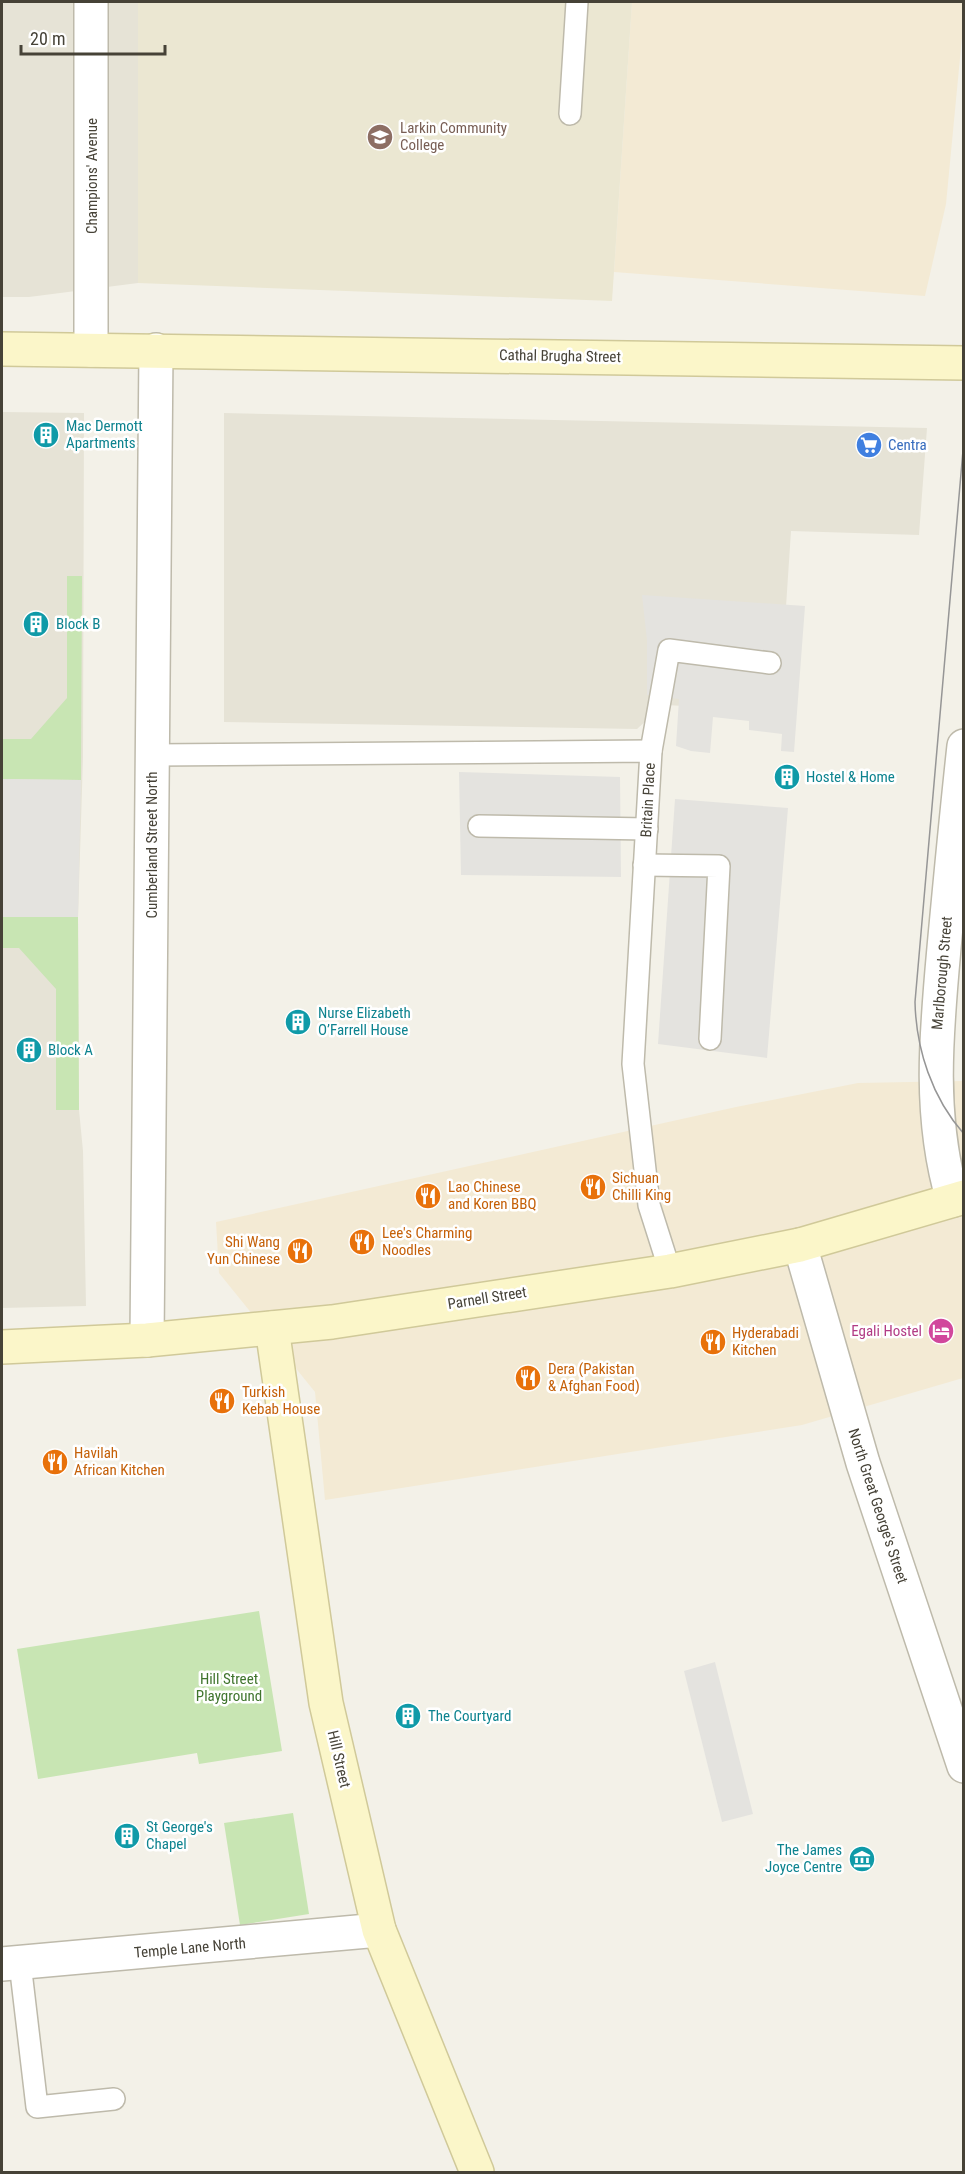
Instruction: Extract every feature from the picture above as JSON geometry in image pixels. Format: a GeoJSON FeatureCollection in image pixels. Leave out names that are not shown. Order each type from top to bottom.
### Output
{"type":"FeatureCollection","features":[{"type":"Feature","properties":{"kind":"street","name":"Champions' Avenue"},"geometry":{"type":"LineString","coordinates":[[91,2],[91,350]]}},
{"type":"Feature","properties":{"kind":"street","name":"Cathal Brugha Street"},"geometry":{"type":"LineString","coordinates":[[2,349],[963,363]]}},
{"type":"Feature","properties":{"kind":"street","name":"Cumberland Street North"},"geometry":{"type":"LineString","coordinates":[[147,1340],[156,350]]}},
{"type":"Feature","properties":{"kind":"street","name":"Marlborough Street"},"geometry":{"type":"LineString","coordinates":[[958,1198],[943,1167],[937,1130],[937,1034],[963,746]]}},
{"type":"Feature","properties":{"kind":"street","name":"Parnell Street"},"geometry":{"type":"LineString","coordinates":[[2,1347],[147,1340],[332,1322],[670,1270],[800,1245],[958,1198]]}},
{"type":"Feature","properties":{"kind":"street","name":"North Great George's Street"},"geometry":{"type":"LineString","coordinates":[[800,1245],[863,1462],[963,1766]]}},
{"type":"Feature","properties":{"kind":"street","name":"Hill Street"},"geometry":{"type":"LineString","coordinates":[[272,1328],[326,1703],[379,1930],[477,2172]]}},
{"type":"Feature","properties":{"kind":"street","name":"Temple Lane North"},"geometry":{"type":"LineString","coordinates":[[11,1963],[379,1930]]}},
{"type":"Feature","properties":{"kind":"lane"},"geometry":{"type":"LineString","coordinates":[[570,114],[577,2]]}},
{"type":"Feature","properties":{"kind":"lane"},"geometry":{"type":"LineString","coordinates":[[651,751],[669,650],[770,663]]}},
{"type":"Feature","properties":{"kind":"lane","name":"Britain Place"},"geometry":{"type":"LineString","coordinates":[[153,755],[651,751],[633,1064],[649,1205],[670,1270]]}},
{"type":"Feature","properties":{"kind":"lane"},"geometry":{"type":"LineString","coordinates":[[478,826],[647,829]]}},
{"type":"Feature","properties":{"kind":"lane"},"geometry":{"type":"LineString","coordinates":[[644,865],[720,866],[710,1039]]}},
{"type":"Feature","properties":{"kind":"lane"},"geometry":{"type":"LineString","coordinates":[[11,1963],[37,2107],[114,2099]]}},
{"type":"Feature","properties":{"kind":"shaded area"},"geometry":{"type":"Polygon","coordinates":[[[2,2],[138,2],[138,283],[29,297],[2,297],[2,2]]]}},
{"type":"Feature","properties":{"kind":"shaded area","name":"Larkin Community College"},"geometry":{"type":"Polygon","coordinates":[[[138,2],[632,2],[612,301],[138,283],[138,2]]]}},
{"type":"Feature","properties":{"kind":"shaded area"},"geometry":{"type":"Polygon","coordinates":[[[632,2],[963,2],[963,27],[946,204],[925,296],[614,272],[632,2]]]}},
{"type":"Feature","properties":{"kind":"shaded area"},"geometry":{"type":"Polygon","coordinates":[[[2,412],[84,413],[83,757],[78,917],[79,1110],[83,1151],[86,1306],[2,1308],[2,412]]]}},
{"type":"Feature","properties":{"kind":"shaded area"},"geometry":{"type":"Polygon","coordinates":[[[224,413],[927,428],[919,535],[791,531],[779,712],[651,704],[650,717],[637,729],[224,722],[224,413]]]}},
{"type":"Feature","properties":{"kind":"shaded area"},"geometry":{"type":"Polygon","coordinates":[[[642,595],[805,606],[794,752],[781,751],[782,734],[749,730],[749,721],[713,717],[710,753],[691,751],[676,746],[679,699],[647,695],[647,640],[642,595]]]}},
{"type":"Feature","properties":{"kind":"shaded area"},"geometry":{"type":"Polygon","coordinates":[[[459,772],[620,777],[621,877],[461,875],[459,772]]]}},
{"type":"Feature","properties":{"kind":"shaded area"},"geometry":{"type":"Polygon","coordinates":[[[2,779],[81,780],[78,917],[2,917],[2,779]]]}},
{"type":"Feature","properties":{"kind":"shaded area"},"geometry":{"type":"Polygon","coordinates":[[[675,799],[788,808],[767,1058],[658,1044],[675,799]]]}},
{"type":"Feature","properties":{"kind":"shaded area"},"geometry":{"type":"Polygon","coordinates":[[[963,1081],[963,1378],[802,1425],[325,1500],[315,1392],[219,1273],[216,1222],[736,1107],[858,1083],[963,1081]]]}},
{"type":"Feature","properties":{"kind":"shaded area"},"geometry":{"type":"Polygon","coordinates":[[[715,1662],[753,1814],[722,1822],[684,1671],[715,1662]]]}},
{"type":"Feature","properties":{"kind":"green space"},"geometry":{"type":"Polygon","coordinates":[[[67,576],[82,576],[81,780],[2,779],[2,739],[31,739],[67,698],[67,576]]]}},
{"type":"Feature","properties":{"kind":"green space"},"geometry":{"type":"Polygon","coordinates":[[[2,917],[78,917],[79,1110],[56,1110],[56,989],[19,948],[2,948],[2,917]]]}},
{"type":"Feature","properties":{"kind":"green space","name":"Hill Street Playground"},"geometry":{"type":"Polygon","coordinates":[[[259,1611],[282,1751],[199,1764],[197,1753],[38,1779],[17,1649],[259,1611]]]}},
{"type":"Feature","properties":{"kind":"green space"},"geometry":{"type":"Polygon","coordinates":[[[293,1813],[309,1914],[240,1925],[224,1823],[293,1813]]]}},
{"type":"Feature","properties":{"kind":"tram line"},"geometry":{"type":"LineString","coordinates":[[964,439],[915,1002],[919,1037],[928,1072],[943,1105],[964,1134]]}},
{"type":"Feature","properties":{"kind":"place","name":"Larkin Community College"},"geometry":{"type":"Point","coordinates":[380,137]}},
{"type":"Feature","properties":{"kind":"place","name":"Mac Dermott Apartments"},"geometry":{"type":"Point","coordinates":[46,435]}},
{"type":"Feature","properties":{"kind":"place","name":"Centra"},"geometry":{"type":"Point","coordinates":[869,445]}},
{"type":"Feature","properties":{"kind":"place","name":"Block B"},"geometry":{"type":"Point","coordinates":[36,624]}},
{"type":"Feature","properties":{"kind":"place","name":"Hostel & Home"},"geometry":{"type":"Point","coordinates":[787,777]}},
{"type":"Feature","properties":{"kind":"place","name":"Nurse Elizabeth O’Farrell House"},"geometry":{"type":"Point","coordinates":[298,1022]}},
{"type":"Feature","properties":{"kind":"place","name":"Block A"},"geometry":{"type":"Point","coordinates":[29,1050]}},
{"type":"Feature","properties":{"kind":"place","name":"Sichuan Chilli King"},"geometry":{"type":"Point","coordinates":[593,1187]}},
{"type":"Feature","properties":{"kind":"place","name":"Lao Chinese and Koren BBQ"},"geometry":{"type":"Point","coordinates":[428,1196]}},
{"type":"Feature","properties":{"kind":"place","name":"Lee's Charming Noodles"},"geometry":{"type":"Point","coordinates":[362,1242]}},
{"type":"Feature","properties":{"kind":"place","name":"Shi Wang Yun Chinese"},"geometry":{"type":"Point","coordinates":[300,1251]}},
{"type":"Feature","properties":{"kind":"place","name":"Egali Hostel"},"geometry":{"type":"Point","coordinates":[941,1331]}},
{"type":"Feature","properties":{"kind":"place","name":"Hyderabadi Kitchen"},"geometry":{"type":"Point","coordinates":[713,1342]}},
{"type":"Feature","properties":{"kind":"place","name":"Dera (Pakistan & Afghan Food)"},"geometry":{"type":"Point","coordinates":[528,1378]}},
{"type":"Feature","properties":{"kind":"place","name":"Turkish Kebab House"},"geometry":{"type":"Point","coordinates":[222,1401]}},
{"type":"Feature","properties":{"kind":"place","name":"Havilah African Kitchen"},"geometry":{"type":"Point","coordinates":[55,1462]}},
{"type":"Feature","properties":{"kind":"place","name":"The Courtyard"},"geometry":{"type":"Point","coordinates":[408,1716]}},
{"type":"Feature","properties":{"kind":"place","name":"St George's Chapel"},"geometry":{"type":"Point","coordinates":[127,1836]}},
{"type":"Feature","properties":{"kind":"place","name":"The James Joyce Centre"},"geometry":{"type":"Point","coordinates":[862,1859]}}]}
